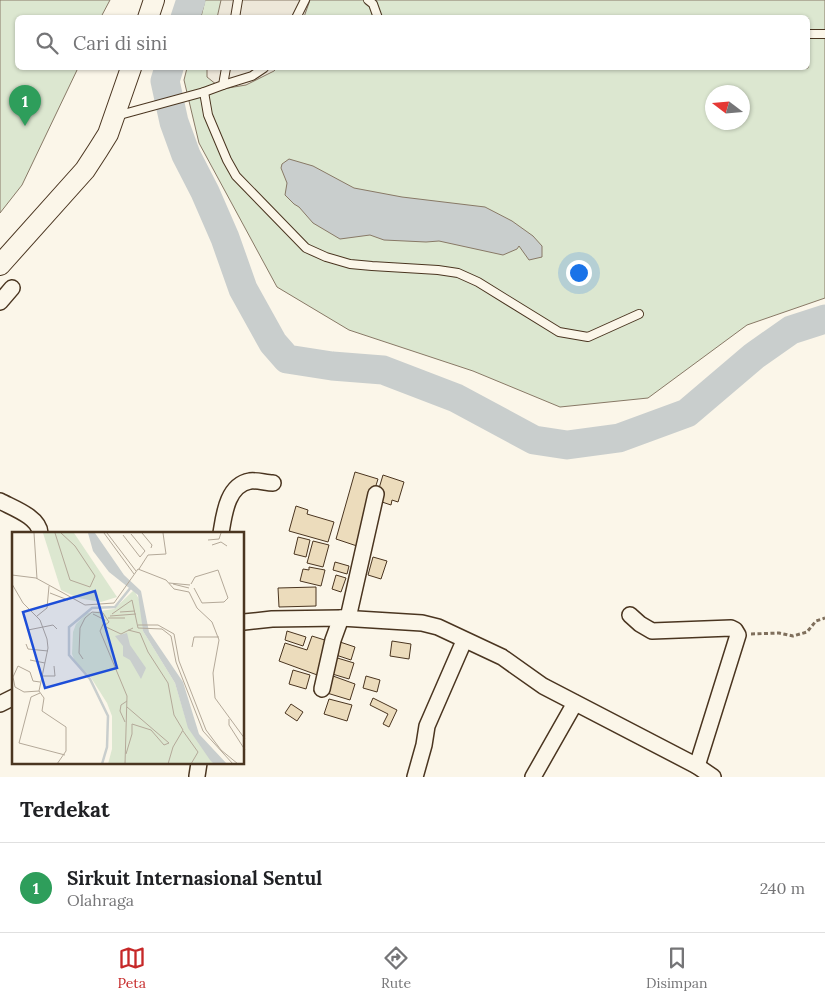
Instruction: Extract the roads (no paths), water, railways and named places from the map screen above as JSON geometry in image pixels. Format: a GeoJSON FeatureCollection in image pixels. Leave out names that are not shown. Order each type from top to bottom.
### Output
{"type":"FeatureCollection","features":[{"type":"Feature","properties":{"kind":"street"},"geometry":{"type":"LineString","coordinates":[[149,15],[154,0]]}},
{"type":"Feature","properties":{"kind":"street"},"geometry":{"type":"LineString","coordinates":[[0,266],[84,170],[108,134],[130,70]]}},
{"type":"Feature","properties":{"kind":"street"},"geometry":{"type":"LineString","coordinates":[[0,302],[12,288]]}},
{"type":"Feature","properties":{"kind":"street"},"geometry":{"type":"LineString","coordinates":[[221,532],[230,498],[236,487],[250,482],[273,483]]}},
{"type":"Feature","properties":{"kind":"street"},"geometry":{"type":"LineString","coordinates":[[322,689],[333,640],[344,618],[376,494]]}},
{"type":"Feature","properties":{"kind":"street"},"geometry":{"type":"LineString","coordinates":[[0,501],[33,520],[40,526],[40,532]]}},
{"type":"Feature","properties":{"kind":"street"},"geometry":{"type":"LineString","coordinates":[[630,615],[652,631],[731,628],[736,630],[738,635],[697,766]]}},
{"type":"Feature","properties":{"kind":"street"},"geometry":{"type":"LineString","coordinates":[[245,622],[272,618],[344,618],[422,623],[438,628],[502,657],[543,686],[697,766],[713,777]]}},
{"type":"Feature","properties":{"kind":"street"},"geometry":{"type":"LineString","coordinates":[[414,777],[424,745],[427,726],[464,640]]}},
{"type":"Feature","properties":{"kind":"street"},"geometry":{"type":"LineString","coordinates":[[0,704],[12,698]]}},
{"type":"Feature","properties":{"kind":"street"},"geometry":{"type":"LineString","coordinates":[[533,777],[575,703]]}},
{"type":"Feature","properties":{"kind":"lane"},"geometry":{"type":"LineString","coordinates":[[236,15],[238,0]]}},
{"type":"Feature","properties":{"kind":"lane"},"geometry":{"type":"LineString","coordinates":[[298,15],[305,0]]}},
{"type":"Feature","properties":{"kind":"lane"},"geometry":{"type":"LineString","coordinates":[[373,1],[377,15]]}},
{"type":"Feature","properties":{"kind":"lane"},"geometry":{"type":"LineString","coordinates":[[810,34],[825,34]]}},
{"type":"Feature","properties":{"kind":"lane"},"geometry":{"type":"LineString","coordinates":[[223,85],[226,70]]}},
{"type":"Feature","properties":{"kind":"lane"},"geometry":{"type":"LineString","coordinates":[[114,116],[204,92],[252,76],[261,70]]}},
{"type":"Feature","properties":{"kind":"lane"},"geometry":{"type":"LineString","coordinates":[[204,92],[208,115],[214,131],[226,160],[236,176],[306,248],[326,257],[350,264],[458,273],[478,282],[559,332],[575,336],[588,337],[639,314]]}},
{"type":"Feature","properties":{"kind":"waterway"},"geometry":{"type":"LineString","coordinates":[[186,15],[191,0]]}},
{"type":"Feature","properties":{"kind":"waterway"},"geometry":{"type":"LineString","coordinates":[[168,70],[165,81],[174,122],[186,155],[225,238],[243,289],[273,343],[287,359],[332,366],[383,370],[456,398],[534,440],[567,445],[619,438],[687,413],[754,356],[791,330],[825,319]]}},
{"type":"Feature","properties":{"kind":"place","name":"Sirkuit Internasional Sentul"},"geometry":{"type":"Point","coordinates":[25,126]}}]}
